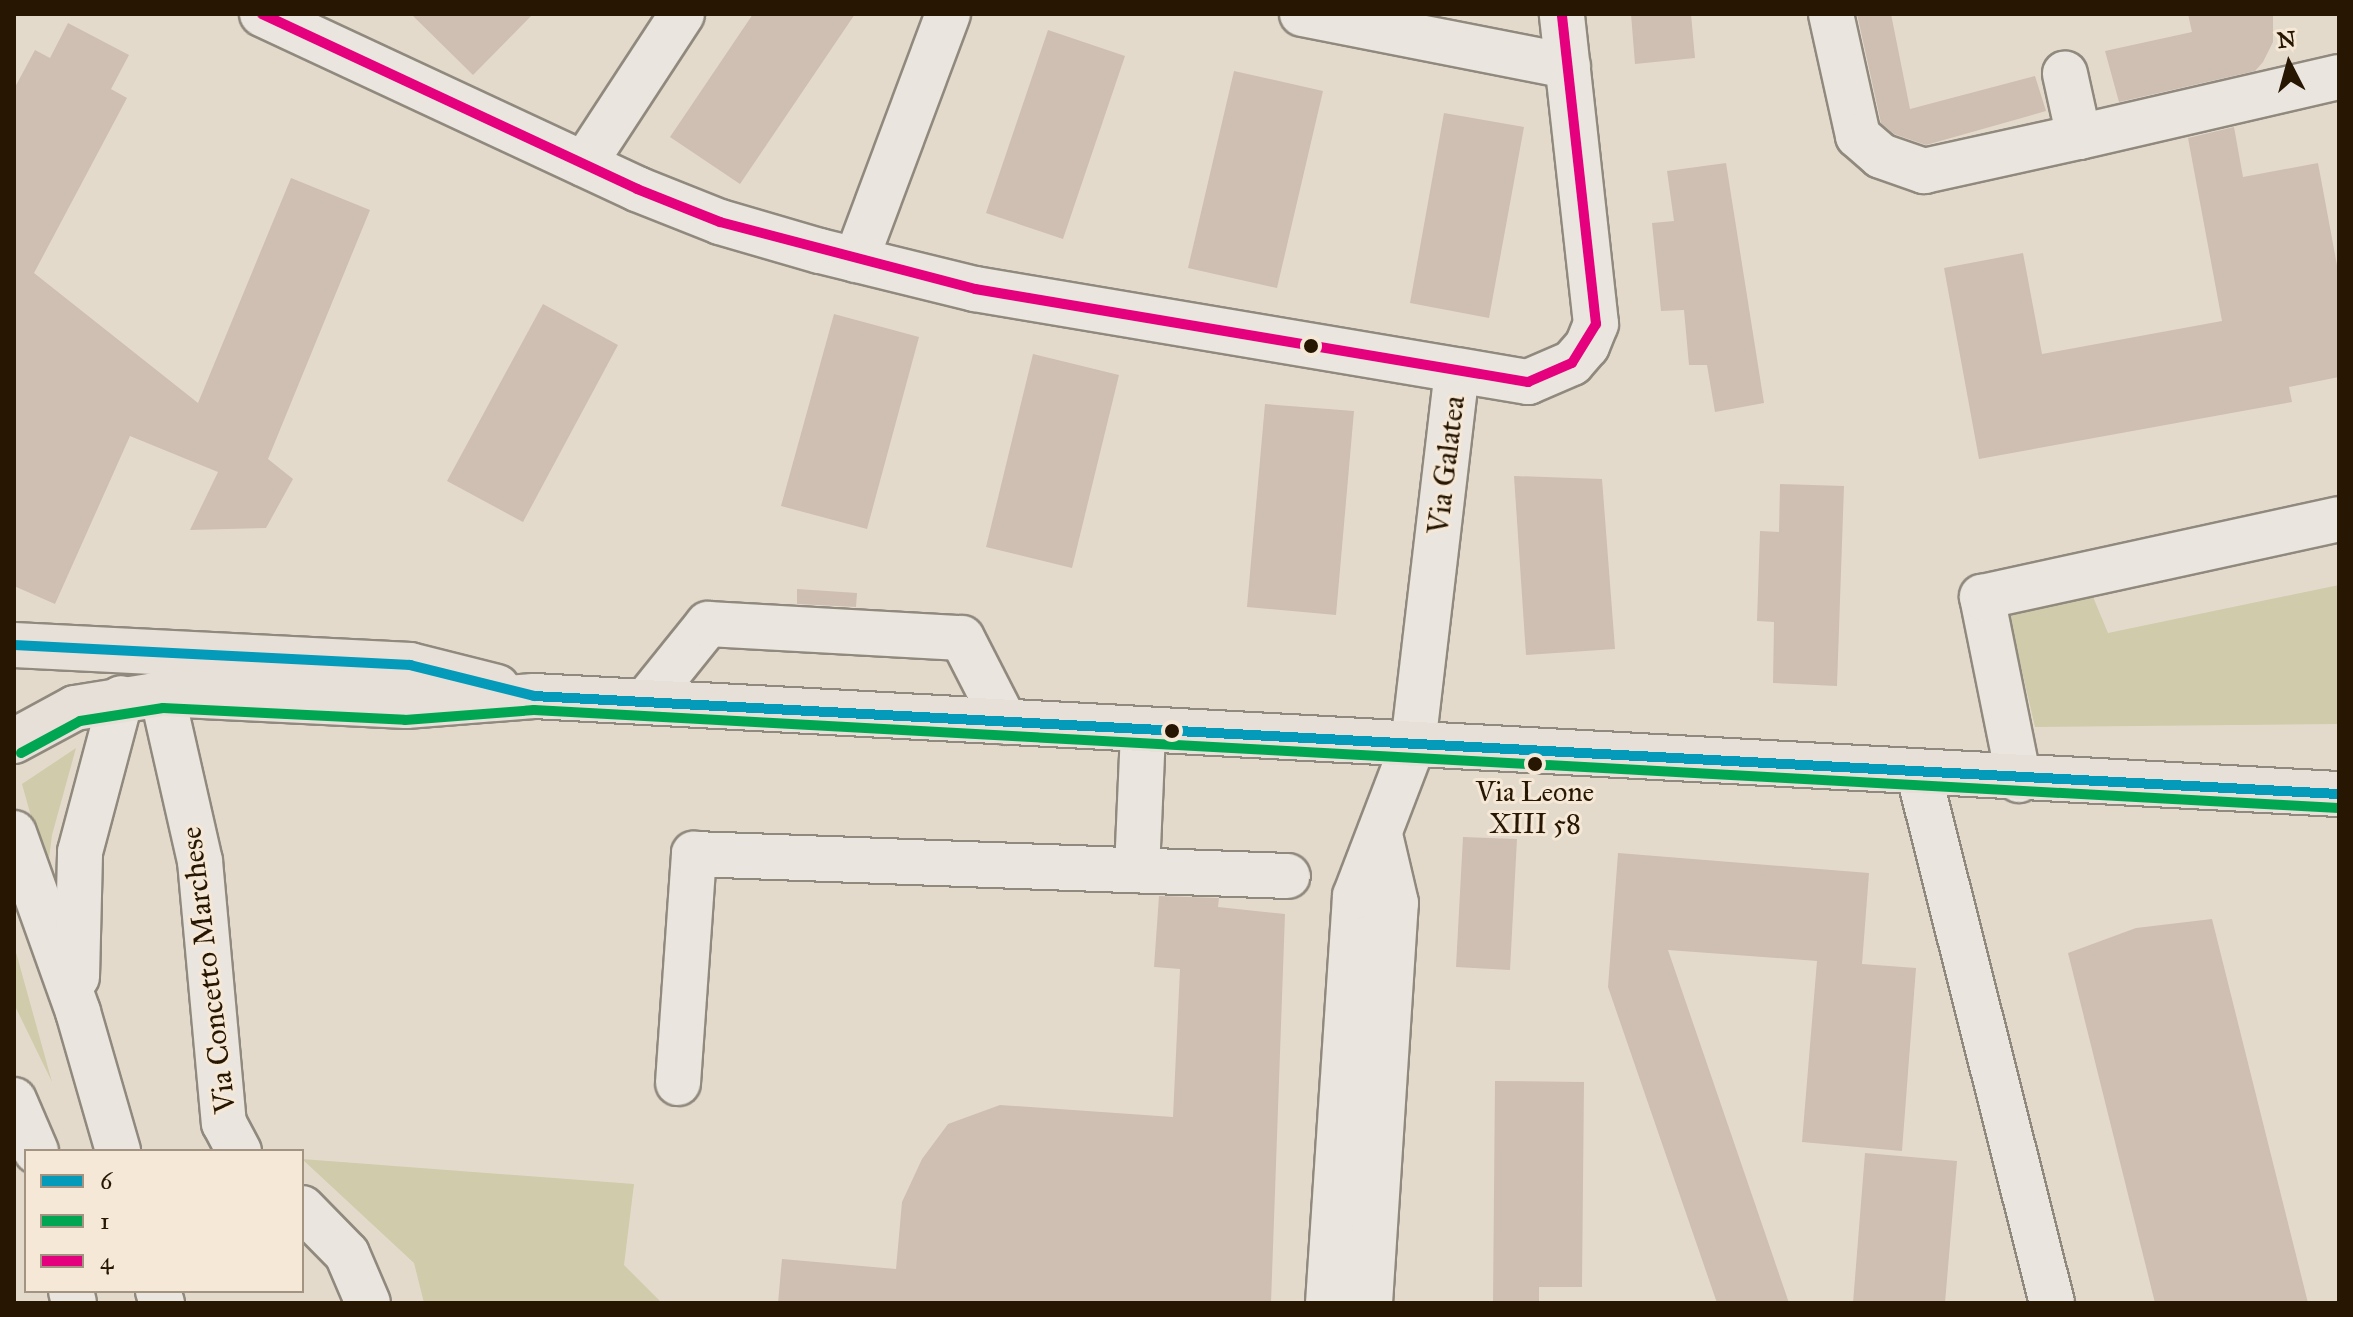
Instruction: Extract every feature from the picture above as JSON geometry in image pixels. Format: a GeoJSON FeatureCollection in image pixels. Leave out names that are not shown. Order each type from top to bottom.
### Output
{"type":"FeatureCollection","features":[{"type":"Feature","properties":{"kind":"main road"},"geometry":{"type":"LineString","coordinates":[[14,645],[410,665],[534,696]]}},
{"type":"Feature","properties":{"kind":"main road"},"geometry":{"type":"LineString","coordinates":[[14,741],[75,708],[141,696],[406,706],[534,696],[1919,775],[2339,794]]}},
{"type":"Feature","properties":{"kind":"street"},"geometry":{"type":"LineString","coordinates":[[262,14],[584,164],[720,222],[975,289],[1457,373]]}},
{"type":"Feature","properties":{"kind":"street"},"geometry":{"type":"LineString","coordinates":[[584,164],[682,14]]}},
{"type":"Feature","properties":{"kind":"street"},"geometry":{"type":"LineString","coordinates":[[856,260],[948,14]]}},
{"type":"Feature","properties":{"kind":"street"},"geometry":{"type":"LineString","coordinates":[[1302,14],[1568,66]]}},
{"type":"Feature","properties":{"kind":"street","name":"Via Galatea"},"geometry":{"type":"LineString","coordinates":[[1328,1303],[1355,896],[1413,745],[1457,373],[1528,382],[1550,376],[1587,346],[1596,324],[1562,14]]}},
{"type":"Feature","properties":{"kind":"street"},"geometry":{"type":"LineString","coordinates":[[1831,14],[1858,136],[1881,156],[1924,171],[2339,77]]}},
{"type":"Feature","properties":{"kind":"street"},"geometry":{"type":"LineString","coordinates":[[2065,74],[2079,137]]}},
{"type":"Feature","properties":{"kind":"street"},"geometry":{"type":"LineString","coordinates":[[2019,780],[1982,597],[2339,519]]}},
{"type":"Feature","properties":{"kind":"street"},"geometry":{"type":"LineString","coordinates":[[646,701],[708,624],[962,638],[1005,722]]}},
{"type":"Feature","properties":{"kind":"street"},"geometry":{"type":"LineString","coordinates":[[78,1012],[80,852],[141,696]]}},
{"type":"Feature","properties":{"kind":"street","name":"Via Concetto Marchese"},"geometry":{"type":"LineString","coordinates":[[141,696],[200,861],[224,1123],[238,1149]]}},
{"type":"Feature","properties":{"kind":"street"},"geometry":{"type":"LineString","coordinates":[[1137,870],[1143,730]]}},
{"type":"Feature","properties":{"kind":"street"},"geometry":{"type":"LineString","coordinates":[[1919,775],[2048,1299]]}},
{"type":"Feature","properties":{"kind":"street"},"geometry":{"type":"LineString","coordinates":[[14,833],[78,1012],[117,1149]]}},
{"type":"Feature","properties":{"kind":"street"},"geometry":{"type":"LineString","coordinates":[[1370,1303],[1396,903],[1380,835]]}},
{"type":"Feature","properties":{"kind":"street"},"geometry":{"type":"LineString","coordinates":[[678,1083],[694,854],[1288,876]]}},
{"type":"Feature","properties":{"kind":"street"},"geometry":{"type":"LineString","coordinates":[[14,1100],[35,1149]]}},
{"type":"Feature","properties":{"kind":"street"},"geometry":{"type":"LineString","coordinates":[[304,1210],[347,1254],[368,1303]]}},
{"type":"Feature","properties":{"kind":"shaded area"},"geometry":{"type":"Polygon","coordinates":[[[2339,585],[2339,724],[2035,727],[2008,611],[2091,592],[2108,633],[2339,585]]]}},
{"type":"Feature","properties":{"kind":"shaded area"},"geometry":{"type":"Polygon","coordinates":[[[76,748],[52,835],[47,874],[22,784],[76,748]]]}},
{"type":"Feature","properties":{"kind":"shaded area"},"geometry":{"type":"Polygon","coordinates":[[[14,945],[52,1082],[14,1004],[14,945]]]}},
{"type":"Feature","properties":{"kind":"shaded area"},"geometry":{"type":"Polygon","coordinates":[[[304,1159],[634,1184],[624,1265],[662,1303],[424,1303],[414,1263],[304,1159]]]}},
{"type":"Feature","properties":{"kind":"building"},"geometry":{"type":"Polygon","coordinates":[[[411,14],[533,14],[473,75],[411,14]]]}},
{"type":"Feature","properties":{"kind":"building"},"geometry":{"type":"Polygon","coordinates":[[[753,14],[855,14],[740,184],[670,137],[753,14]]]}},
{"type":"Feature","properties":{"kind":"building"},"geometry":{"type":"Polygon","coordinates":[[[1631,14],[1691,14],[1695,58],[1635,64],[1631,14]]]}},
{"type":"Feature","properties":{"kind":"building"},"geometry":{"type":"Polygon","coordinates":[[[1857,14],[1891,14],[1910,109],[2035,76],[2046,111],[1926,145],[1894,134],[1881,123],[1857,14]]]}},
{"type":"Feature","properties":{"kind":"building"},"geometry":{"type":"Polygon","coordinates":[[[2188,14],[2273,14],[2273,42],[2255,71],[2119,102],[2105,51],[2192,32],[2188,14]]]}},
{"type":"Feature","properties":{"kind":"building"},"geometry":{"type":"Polygon","coordinates":[[[68,23],[129,55],[111,89],[127,98],[34,273],[198,403],[291,178],[370,210],[268,459],[293,479],[266,528],[190,530],[218,472],[130,436],[55,604],[14,586],[14,89],[35,50],[50,58],[68,23]]]}},
{"type":"Feature","properties":{"kind":"building"},"geometry":{"type":"Polygon","coordinates":[[[1048,30],[1125,56],[1063,239],[986,213],[1048,30]]]}},
{"type":"Feature","properties":{"kind":"building"},"geometry":{"type":"Polygon","coordinates":[[[1234,71],[1323,91],[1277,288],[1188,268],[1234,71]]]}},
{"type":"Feature","properties":{"kind":"building"},"geometry":{"type":"Polygon","coordinates":[[[1444,113],[1524,127],[1489,318],[1410,303],[1444,113]]]}},
{"type":"Feature","properties":{"kind":"building"},"geometry":{"type":"Polygon","coordinates":[[[2234,127],[2243,177],[2318,163],[2339,276],[2339,377],[2289,387],[2292,402],[1979,459],[1944,268],[2023,253],[2042,354],[2222,321],[2188,138],[2234,127]]]}},
{"type":"Feature","properties":{"kind":"building"},"geometry":{"type":"Polygon","coordinates":[[[1726,163],[1764,403],[1715,412],[1707,365],[1689,365],[1684,310],[1661,311],[1652,223],[1674,221],[1667,171],[1726,163]]]}},
{"type":"Feature","properties":{"kind":"building"},"geometry":{"type":"Polygon","coordinates":[[[543,304],[618,345],[523,522],[447,481],[543,304]]]}},
{"type":"Feature","properties":{"kind":"building"},"geometry":{"type":"Polygon","coordinates":[[[834,314],[919,337],[867,529],[781,506],[834,314]]]}},
{"type":"Feature","properties":{"kind":"building"},"geometry":{"type":"Polygon","coordinates":[[[1033,354],[1119,375],[1072,568],[986,547],[1033,354]]]}},
{"type":"Feature","properties":{"kind":"building"},"geometry":{"type":"Polygon","coordinates":[[[1265,404],[1354,411],[1336,615],[1247,607],[1265,404]]]}},
{"type":"Feature","properties":{"kind":"building"},"geometry":{"type":"Polygon","coordinates":[[[1514,476],[1602,479],[1615,649],[1526,655],[1514,476]]]}},
{"type":"Feature","properties":{"kind":"building"},"geometry":{"type":"Polygon","coordinates":[[[1780,484],[1844,486],[1837,686],[1773,683],[1774,622],[1757,621],[1760,531],[1779,532],[1780,484]]]}},
{"type":"Feature","properties":{"kind":"building"},"geometry":{"type":"Polygon","coordinates":[[[797,589],[857,593],[856,607],[797,604],[797,589]]]}},
{"type":"Feature","properties":{"kind":"building"},"geometry":{"type":"Polygon","coordinates":[[[1463,837],[1517,839],[1510,970],[1456,967],[1463,837]]]}},
{"type":"Feature","properties":{"kind":"building"},"geometry":{"type":"Polygon","coordinates":[[[1618,853],[1869,873],[1862,964],[1916,968],[1902,1151],[1802,1142],[1817,961],[1668,950],[1789,1303],[1717,1303],[1608,987],[1618,853]]]}},
{"type":"Feature","properties":{"kind":"building"},"geometry":{"type":"Polygon","coordinates":[[[1159,896],[1219,898],[1218,907],[1285,914],[1271,1303],[778,1303],[782,1259],[896,1269],[902,1202],[922,1159],[948,1124],[1000,1105],[1173,1117],[1180,969],[1154,967],[1159,896]]]}},
{"type":"Feature","properties":{"kind":"building"},"geometry":{"type":"Polygon","coordinates":[[[2212,919],[2308,1303],[2155,1303],[2068,953],[2136,928],[2212,919]]]}},
{"type":"Feature","properties":{"kind":"building"},"geometry":{"type":"Polygon","coordinates":[[[1495,1081],[1584,1082],[1582,1287],[1539,1287],[1539,1303],[1493,1303],[1495,1081]]]}},
{"type":"Feature","properties":{"kind":"building"},"geometry":{"type":"Polygon","coordinates":[[[1865,1153],[1957,1161],[1945,1303],[1853,1303],[1865,1153]]]}},
{"type":"Feature","properties":{"kind":"transit line","name":"4"},"geometry":{"type":"LineString","coordinates":[[262,14],[637,189],[720,222],[975,289],[1528,382],[1572,363],[1596,324],[1562,14]]}},
{"type":"Feature","properties":{"kind":"transit line","name":"6"},"geometry":{"type":"LineString","coordinates":[[14,645],[410,665],[534,696],[2339,794]]}},
{"type":"Feature","properties":{"kind":"transit line","name":"1"},"geometry":{"type":"LineString","coordinates":[[21,753],[80,721],[163,708],[405,720],[534,710],[2338,808]]}},
{"type":"Feature","properties":{"kind":"place","name":"Via Leone XIII 58"},"geometry":{"type":"Point","coordinates":[1535,764]}}]}
